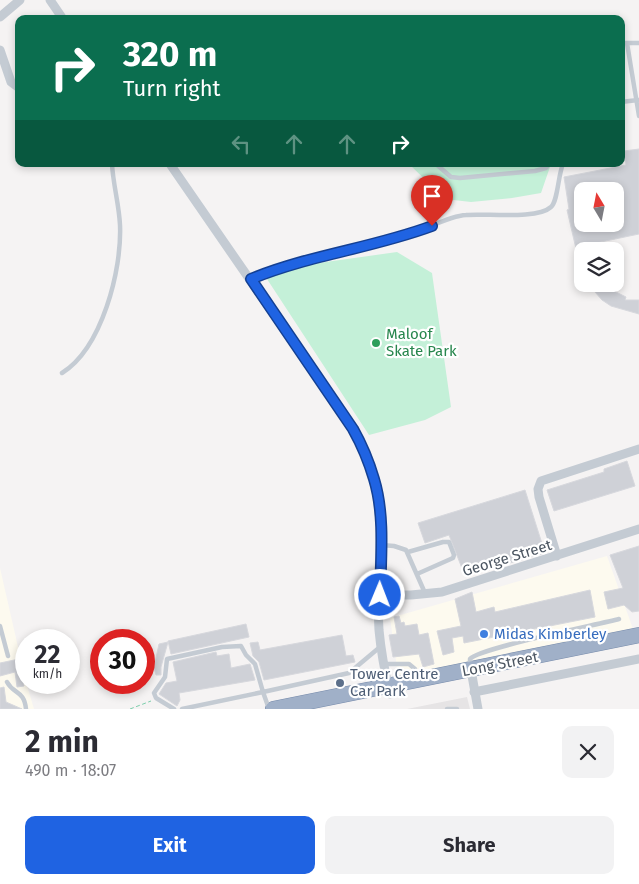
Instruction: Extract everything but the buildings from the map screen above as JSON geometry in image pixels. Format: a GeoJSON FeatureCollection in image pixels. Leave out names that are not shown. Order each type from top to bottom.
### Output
{"type":"FeatureCollection","features":[{"type":"Feature","properties":{"kind":"highway","name":"Long Street"},"geometry":{"type":"LineString","coordinates":[[320,709],[418,680],[472,680],[639,635]]}},
{"type":"Feature","properties":{"kind":"highway","name":"Long Street"},"geometry":{"type":"LineString","coordinates":[[273,709],[389,690],[472,680],[639,644]]}},
{"type":"Feature","properties":{"kind":"street"},"geometry":{"type":"LineString","coordinates":[[0,17],[20,0]]}},
{"type":"Feature","properties":{"kind":"street"},"geometry":{"type":"LineString","coordinates":[[50,0],[60,15]]}},
{"type":"Feature","properties":{"kind":"street"},"geometry":{"type":"LineString","coordinates":[[0,50],[11,82],[15,85]]}},
{"type":"Feature","properties":{"kind":"street"},"geometry":{"type":"LineString","coordinates":[[172,167],[251,279],[353,429],[359,441],[375,481],[381,545],[379,631],[389,690]]}},
{"type":"Feature","properties":{"kind":"street"},"geometry":{"type":"LineString","coordinates":[[557,556],[539,498],[538,489],[541,481],[639,449]]}},
{"type":"Feature","properties":{"kind":"street","name":"George Street"},"geometry":{"type":"LineString","coordinates":[[380,595],[426,594],[476,582],[639,530]]}},
{"type":"Feature","properties":{"kind":"street","name":"Long Street"},"geometry":{"type":"LineString","coordinates":[[472,680],[639,659]]}},
{"type":"Feature","properties":{"kind":"street"},"geometry":{"type":"LineString","coordinates":[[472,680],[478,709]]}},
{"type":"Feature","properties":{"kind":"lane"},"geometry":{"type":"LineString","coordinates":[[625,43],[639,43]]}},
{"type":"Feature","properties":{"kind":"lane"},"geometry":{"type":"LineString","coordinates":[[625,47],[638,100],[639,116]]}},
{"type":"Feature","properties":{"kind":"lane"},"geometry":{"type":"LineString","coordinates":[[625,102],[638,100]]}},
{"type":"Feature","properties":{"kind":"lane"},"geometry":{"type":"LineString","coordinates":[[62,374],[77,362],[89,343],[106,308],[112,289],[116,272],[120,226],[112,167]]}},
{"type":"Feature","properties":{"kind":"lane"},"geometry":{"type":"LineString","coordinates":[[439,167],[451,177],[460,178],[535,172],[547,167]]}},
{"type":"Feature","properties":{"kind":"lane"},"geometry":{"type":"LineString","coordinates":[[251,279],[273,270],[416,232],[464,215],[530,214],[545,210],[552,207],[556,200],[558,179],[562,167]]}},
{"type":"Feature","properties":{"kind":"lane"},"geometry":{"type":"LineString","coordinates":[[408,552],[443,542],[451,544],[453,558],[417,574]]}},
{"type":"Feature","properties":{"kind":"lane"},"geometry":{"type":"LineString","coordinates":[[381,545],[401,547],[408,552],[426,594]]}},
{"type":"Feature","properties":{"kind":"lane"},"geometry":{"type":"LineString","coordinates":[[472,680],[470,659],[478,654],[535,638],[619,620]]}},
{"type":"Feature","properties":{"kind":"lane"},"geometry":{"type":"LineString","coordinates":[[0,626],[8,656]]}},
{"type":"Feature","properties":{"kind":"lane"},"geometry":{"type":"LineString","coordinates":[[174,709],[156,698],[154,691],[165,677],[167,659],[235,645],[241,646],[246,655],[255,664],[269,709]]}},
{"type":"Feature","properties":{"kind":"lane"},"geometry":{"type":"LineString","coordinates":[[182,709],[349,673],[382,647]]}},
{"type":"Feature","properties":{"kind":"lane"},"geometry":{"type":"LineString","coordinates":[[384,664],[409,664],[415,669],[418,680]]}},
{"type":"Feature","properties":{"kind":"lane"},"geometry":{"type":"LineString","coordinates":[[7,682],[11,688],[20,692],[24,698],[26,709]]}},
{"type":"Feature","properties":{"kind":"lane"},"geometry":{"type":"LineString","coordinates":[[448,709],[456,709]]}},
{"type":"Feature","properties":{"kind":"path"},"geometry":{"type":"LineString","coordinates":[[130,709],[141,706],[156,698]]}},
{"type":"Feature","properties":{"kind":"shaded area"},"geometry":{"type":"Polygon","coordinates":[[[607,556],[633,629],[471,670],[398,675],[390,618],[607,556]]]}},
{"type":"Feature","properties":{"kind":"shaded area"},"geometry":{"type":"Polygon","coordinates":[[[0,568],[15,634],[15,694],[30,694],[34,709],[0,709],[0,568]]]}},
{"type":"Feature","properties":{"kind":"shaded area"},"geometry":{"type":"Polygon","coordinates":[[[467,697],[470,709],[407,709],[467,697]]]}},
{"type":"Feature","properties":{"kind":"green space"},"geometry":{"type":"Polygon","coordinates":[[[412,167],[550,167],[541,193],[471,202],[445,199],[412,167]]]}},
{"type":"Feature","properties":{"kind":"green space","name":"Maloof Skate Park"},"geometry":{"type":"Polygon","coordinates":[[[397,252],[432,273],[451,407],[425,420],[369,435],[267,279],[283,268],[397,252]]]}},
{"type":"Feature","properties":{"kind":"place","name":"Maloof Skate Park"},"geometry":{"type":"Point","coordinates":[376,343]}},
{"type":"Feature","properties":{"kind":"place","name":"Midas Kimberley"},"geometry":{"type":"Point","coordinates":[484,634]}},
{"type":"Feature","properties":{"kind":"place","name":"Tower Centre Car Park"},"geometry":{"type":"Point","coordinates":[340,683]}},
{"type":"Feature","properties":{"kind":"route"},"geometry":{"type":"LineString","coordinates":[[380,595],[381,538],[379,510],[375,481],[365,453],[353,429],[251,279],[273,270],[371,245],[432,226]]}}]}
